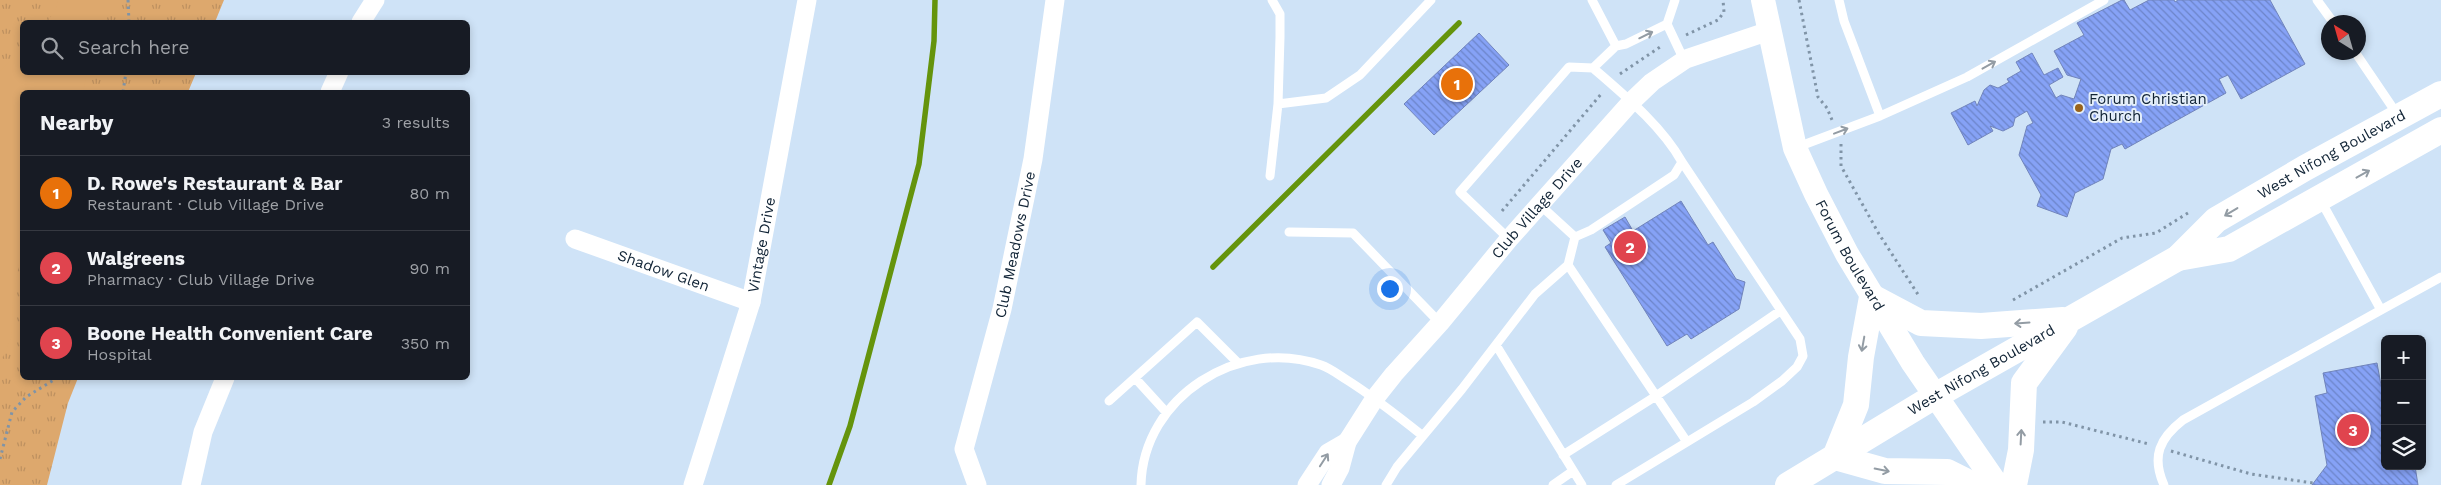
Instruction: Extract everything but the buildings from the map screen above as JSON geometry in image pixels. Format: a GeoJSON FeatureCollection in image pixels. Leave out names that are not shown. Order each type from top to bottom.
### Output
{"type":"FeatureCollection","features":[{"type":"Feature","properties":{"kind":"main road","name":"West Nifong Boulevard"},"geometry":{"type":"LineString","coordinates":[[1788,485],[1935,396],[2178,258],[2216,220],[2305,168],[2441,94]]}},
{"type":"Feature","properties":{"kind":"main road"},"geometry":{"type":"LineString","coordinates":[[2320,198],[2342,166],[2396,133],[2400,125],[2398,117]]}},
{"type":"Feature","properties":{"kind":"main road","name":"West Nifong Boulevard"},"geometry":{"type":"LineString","coordinates":[[2178,258],[2229,249],[2441,130]]}},
{"type":"Feature","properties":{"kind":"main road"},"geometry":{"type":"LineString","coordinates":[[1973,485],[1947,472],[1885,471],[1835,457],[1856,406],[1861,356],[1872,296],[1921,324],[1981,326],[2071,319]]}},
{"type":"Feature","properties":{"kind":"main road"},"geometry":{"type":"LineString","coordinates":[[2014,485],[2021,450],[2024,383],[2071,319]]}},
{"type":"Feature","properties":{"kind":"street"},"geometry":{"type":"LineString","coordinates":[[362,20],[376,0]]}},
{"type":"Feature","properties":{"kind":"street","name":"Vintage Drive"},"geometry":{"type":"LineString","coordinates":[[693,485],[751,302],[807,0]]}},
{"type":"Feature","properties":{"kind":"street","name":"Club Meadows Drive"},"geometry":{"type":"LineString","coordinates":[[977,485],[964,449],[1006,290],[1033,159],[1055,0]]}},
{"type":"Feature","properties":{"kind":"street","name":"Forum Boulevard"},"geometry":{"type":"LineString","coordinates":[[1763,0],[1795,148],[1820,202],[1872,296],[1935,396],[1997,485]]}},
{"type":"Feature","properties":{"kind":"street","name":"Club Village Drive"},"geometry":{"type":"LineString","coordinates":[[1331,485],[1340,468],[1347,442],[1375,398],[1509,239],[1631,102],[1652,82],[1684,60],[1769,30]]}},
{"type":"Feature","properties":{"kind":"street"},"geometry":{"type":"LineString","coordinates":[[331,90],[338,75]]}},
{"type":"Feature","properties":{"kind":"street","name":"Shadow Glen"},"geometry":{"type":"LineString","coordinates":[[575,240],[751,302]]}},
{"type":"Feature","properties":{"kind":"street"},"geometry":{"type":"LineString","coordinates":[[191,485],[203,432],[224,380]]}},
{"type":"Feature","properties":{"kind":"street","name":"Club Village Drive"},"geometry":{"type":"LineString","coordinates":[[1307,485],[1328,453],[1347,442]]}},
{"type":"Feature","properties":{"kind":"lane"},"geometry":{"type":"LineString","coordinates":[[1270,176],[1278,104],[1280,14],[1272,0]]}},
{"type":"Feature","properties":{"kind":"lane"},"geometry":{"type":"LineString","coordinates":[[1278,104],[1326,98],[1360,75],[1431,0]]}},
{"type":"Feature","properties":{"kind":"lane"},"geometry":{"type":"LineString","coordinates":[[1592,0],[1616,46]]}},
{"type":"Feature","properties":{"kind":"lane"},"geometry":{"type":"LineString","coordinates":[[1675,0],[1667,24],[1684,60]]}},
{"type":"Feature","properties":{"kind":"lane"},"geometry":{"type":"LineString","coordinates":[[1839,0],[1844,21],[1880,116]]}},
{"type":"Feature","properties":{"kind":"lane"},"geometry":{"type":"LineString","coordinates":[[1795,148],[1880,116],[1967,77],[2104,0]]}},
{"type":"Feature","properties":{"kind":"lane"},"geometry":{"type":"LineString","coordinates":[[2317,0],[2328,15]]}},
{"type":"Feature","properties":{"kind":"lane"},"geometry":{"type":"LineString","coordinates":[[1593,68],[1616,46],[1626,44],[1667,24]]}},
{"type":"Feature","properties":{"kind":"lane"},"geometry":{"type":"LineString","coordinates":[[2361,60],[2385,94],[2398,117]]}},
{"type":"Feature","properties":{"kind":"lane"},"geometry":{"type":"LineString","coordinates":[[1509,239],[1460,192],[1570,67],[1593,68],[1631,102],[1662,135],[1800,339],[1803,356],[1797,367],[1752,402],[1616,485]]}},
{"type":"Feature","properties":{"kind":"lane"},"geometry":{"type":"LineString","coordinates":[[1575,237],[1591,230],[1674,175],[1682,162]]}},
{"type":"Feature","properties":{"kind":"lane"},"geometry":{"type":"LineString","coordinates":[[2320,198],[2381,310]]}},
{"type":"Feature","properties":{"kind":"lane"},"geometry":{"type":"LineString","coordinates":[[1540,205],[1575,237]]}},
{"type":"Feature","properties":{"kind":"lane"},"geometry":{"type":"LineString","coordinates":[[1289,232],[1353,233],[1440,323]]}},
{"type":"Feature","properties":{"kind":"lane"},"geometry":{"type":"LineString","coordinates":[[1386,485],[1397,467],[1496,346],[1535,294],[1568,264],[1575,237]]}},
{"type":"Feature","properties":{"kind":"lane"},"geometry":{"type":"LineString","coordinates":[[1568,264],[1687,442]]}},
{"type":"Feature","properties":{"kind":"lane"},"geometry":{"type":"LineString","coordinates":[[2164,485],[2158,472],[2158,452],[2167,433],[2183,420],[2441,277]]}},
{"type":"Feature","properties":{"kind":"lane"},"geometry":{"type":"LineString","coordinates":[[1564,455],[1656,396],[1780,310]]}},
{"type":"Feature","properties":{"kind":"lane"},"geometry":{"type":"LineString","coordinates":[[1109,400],[1198,322],[1238,363]]}},
{"type":"Feature","properties":{"kind":"lane"},"geometry":{"type":"LineString","coordinates":[[1496,346],[1582,485]]}},
{"type":"Feature","properties":{"kind":"lane"},"geometry":{"type":"LineString","coordinates":[[1141,485],[1146,455],[1156,428],[1166,412],[1186,392],[1209,375],[1238,363],[1275,358],[1321,365],[1375,398],[1423,436]]}},
{"type":"Feature","properties":{"kind":"lane"},"geometry":{"type":"LineString","coordinates":[[1135,378],[1166,412]]}},
{"type":"Feature","properties":{"kind":"lane"},"geometry":{"type":"LineString","coordinates":[[1553,485],[1573,471]]}},
{"type":"Feature","properties":{"kind":"path"},"geometry":{"type":"LineString","coordinates":[[128,0],[129,20]]}},
{"type":"Feature","properties":{"kind":"path"},"geometry":{"type":"LineString","coordinates":[[1799,0],[1818,97],[1826,108],[1842,146],[1841,166],[1879,234],[1923,303]]}},
{"type":"Feature","properties":{"kind":"path"},"geometry":{"type":"LineString","coordinates":[[123,90],[126,75]]}},
{"type":"Feature","properties":{"kind":"path"},"geometry":{"type":"LineString","coordinates":[[2011,301],[2122,238],[2156,233],[2197,207]]}},
{"type":"Feature","properties":{"kind":"path"},"geometry":{"type":"LineString","coordinates":[[0,459],[12,412],[26,397],[55,380]]}},
{"type":"Feature","properties":{"kind":"green space"},"geometry":{"type":"Polygon","coordinates":[[[0,0],[224,0],[216,20],[20,20],[20,75],[195,75],[189,90],[20,90],[20,380],[77,380],[68,403],[47,485],[0,485],[0,0]]]}},
{"type":"Feature","properties":{"kind":"green space"},"geometry":{"type":"Polygon","coordinates":[[[58,0],[107,0],[107,20],[48,20],[56,9],[58,0]]]}},
{"type":"Feature","properties":{"kind":"green space"},"geometry":{"type":"Polygon","coordinates":[[[20,51],[20,75],[87,75],[83,90],[20,90],[20,257],[13,302],[11,338],[0,363],[0,71],[20,51]]]}},
{"type":"Feature","properties":{"kind":"waterway"},"geometry":{"type":"LineString","coordinates":[[829,485],[850,426],[919,164],[934,41],[935,0]]}},
{"type":"Feature","properties":{"kind":"waterway"},"geometry":{"type":"LineString","coordinates":[[1213,267],[1459,23]]}},
{"type":"Feature","properties":{"kind":"place","name":"D. Rowe's Restaurant & Bar"},"geometry":{"type":"Point","coordinates":[1457,84]}},
{"type":"Feature","properties":{"kind":"place","name":"Forum Christian Church"},"geometry":{"type":"Point","coordinates":[2079,108]}},
{"type":"Feature","properties":{"kind":"place","name":"Walgreens"},"geometry":{"type":"Point","coordinates":[1630,247]}},
{"type":"Feature","properties":{"kind":"place","name":"Boone Health Convenient Care"},"geometry":{"type":"Point","coordinates":[2353,430]}}]}
